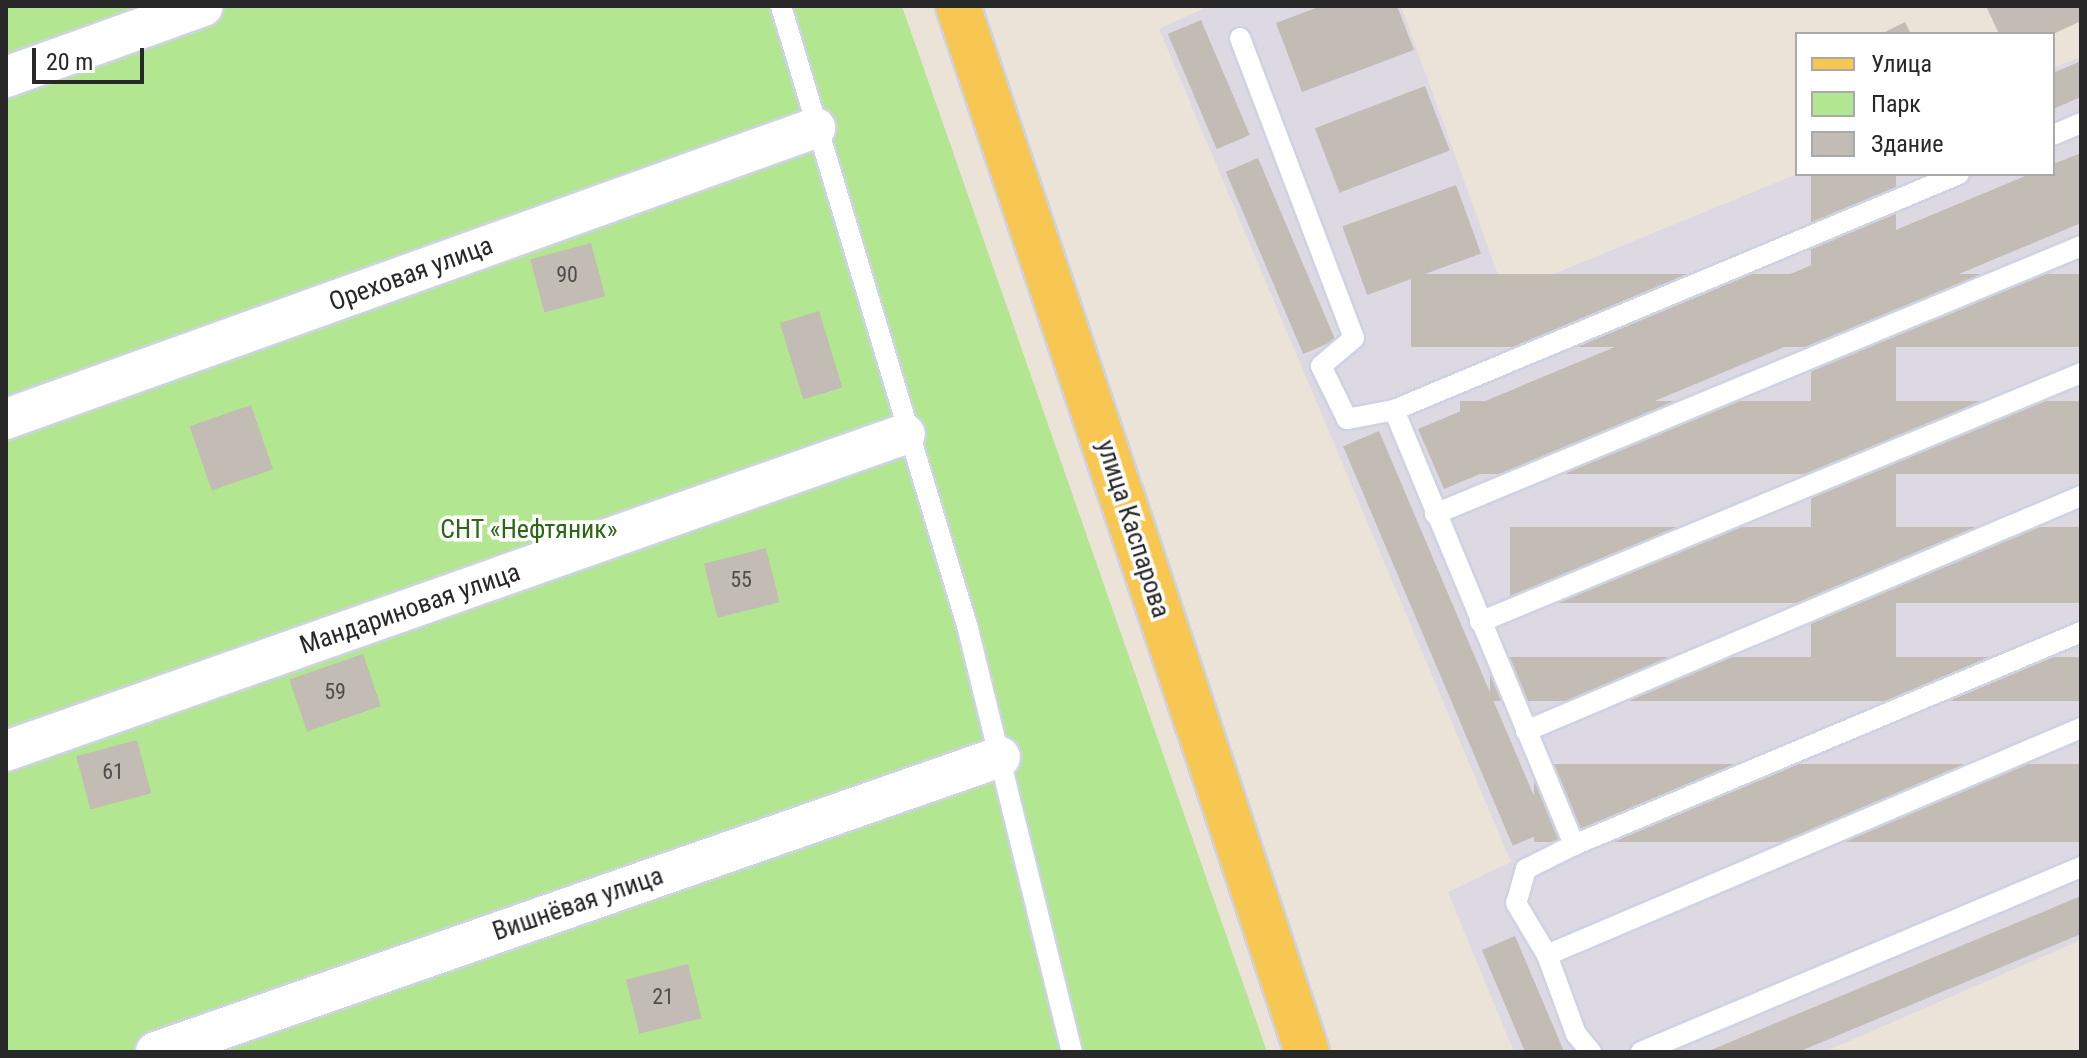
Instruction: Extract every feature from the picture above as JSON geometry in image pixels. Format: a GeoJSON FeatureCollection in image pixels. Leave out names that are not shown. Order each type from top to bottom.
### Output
{"type":"FeatureCollection","features":[{"type":"Feature","properties":{"kind":"main road","name":"улица Каспарова"},"geometry":{"type":"LineString","coordinates":[[958,6],[1307,1052]]}},
{"type":"Feature","properties":{"kind":"street"},"geometry":{"type":"LineString","coordinates":[[6,77],[203,6]]}},
{"type":"Feature","properties":{"kind":"street","name":"Ореховая улица"},"geometry":{"type":"LineString","coordinates":[[6,419],[815,128]]}},
{"type":"Feature","properties":{"kind":"street","name":"Мандариновая улица"},"geometry":{"type":"LineString","coordinates":[[6,751],[905,434]]}},
{"type":"Feature","properties":{"kind":"street","name":"Вишнёвая улица"},"geometry":{"type":"LineString","coordinates":[[156,1052],[1000,757]]}},
{"type":"Feature","properties":{"kind":"lane"},"geometry":{"type":"LineString","coordinates":[[781,6],[905,434],[968,629],[1072,1052]]}},
{"type":"Feature","properties":{"kind":"lane"},"geometry":{"type":"LineString","coordinates":[[1240,38],[1354,338],[1321,366],[1347,419],[1394,410],[1954,176]]}},
{"type":"Feature","properties":{"kind":"lane"},"geometry":{"type":"LineString","coordinates":[[2055,134],[2081,123]]}},
{"type":"Feature","properties":{"kind":"lane"},"geometry":{"type":"LineString","coordinates":[[1435,514],[2081,246]]}},
{"type":"Feature","properties":{"kind":"lane"},"geometry":{"type":"LineString","coordinates":[[1480,622],[2081,373]]}},
{"type":"Feature","properties":{"kind":"lane"},"geometry":{"type":"LineString","coordinates":[[1394,410],[1574,845]]}},
{"type":"Feature","properties":{"kind":"lane"},"geometry":{"type":"LineString","coordinates":[[1526,731],[2081,496]]}},
{"type":"Feature","properties":{"kind":"lane"},"geometry":{"type":"LineString","coordinates":[[1591,1052],[1576,1034],[1547,955],[1516,903],[1526,869],[1574,845],[2081,632]]}},
{"type":"Feature","properties":{"kind":"lane"},"geometry":{"type":"LineString","coordinates":[[1547,955],[2081,728]]}},
{"type":"Feature","properties":{"kind":"lane"},"geometry":{"type":"LineString","coordinates":[[1641,1052],[2081,867]]}},
{"type":"Feature","properties":{"kind":"shaded area"},"geometry":{"type":"Polygon","coordinates":[[[1209,6],[1401,6],[1505,294],[1795,175],[2055,176],[2055,67],[2081,57],[2081,940],[1824,1052],[1514,1052],[1448,892],[1511,862],[1159,29],[1209,6]]]}},
{"type":"Feature","properties":{"kind":"green space","name":"СНТ «Нефтяник»"},"geometry":{"type":"Polygon","coordinates":[[[6,6],[902,6],[1267,1052],[6,1052],[6,6]]]}},
{"type":"Feature","properties":{"kind":"building"},"geometry":{"type":"Polygon","coordinates":[[[1321,6],[1397,6],[1414,50],[1302,92],[1276,23],[1321,6]]]}},
{"type":"Feature","properties":{"kind":"building"},"geometry":{"type":"Polygon","coordinates":[[[1986,6],[2081,6],[2081,21],[2055,33],[1998,32],[1986,6]]]}},
{"type":"Feature","properties":{"kind":"building"},"geometry":{"type":"Polygon","coordinates":[[[1201,20],[1250,135],[1217,149],[1168,34],[1201,20]]]}},
{"type":"Feature","properties":{"kind":"building"},"geometry":{"type":"Polygon","coordinates":[[[1905,22],[1910,32],[1885,32],[1905,22]]]}},
{"type":"Feature","properties":{"kind":"building"},"geometry":{"type":"Polygon","coordinates":[[[2081,61],[2081,97],[2055,108],[2055,72],[2081,61]]]}},
{"type":"Feature","properties":{"kind":"building"},"geometry":{"type":"Polygon","coordinates":[[[1425,86],[1450,150],[1340,193],[1315,128],[1425,86]]]}},
{"type":"Feature","properties":{"kind":"building"},"geometry":{"type":"Polygon","coordinates":[[[2081,153],[2081,223],[1444,489],[1418,429],[2025,176],[2055,176],[2055,163],[2081,153]]]}},
{"type":"Feature","properties":{"kind":"building"},"geometry":{"type":"Polygon","coordinates":[[[1258,158],[1335,340],[1303,354],[1226,172],[1258,158]]]}},
{"type":"Feature","properties":{"kind":"building"},"geometry":{"type":"Polygon","coordinates":[[[1811,176],[1896,176],[1896,681],[1811,681],[1811,176]]]}},
{"type":"Feature","properties":{"kind":"building"},"geometry":{"type":"Polygon","coordinates":[[[1456,185],[1481,254],[1367,295],[1342,226],[1456,185]]]}},
{"type":"Feature","properties":{"kind":"building"},"geometry":{"type":"Polygon","coordinates":[[[591,243],[605,296],[544,312],[530,259],[591,243]]]}},
{"type":"Feature","properties":{"kind":"building"},"geometry":{"type":"Polygon","coordinates":[[[1411,274],[2081,274],[2081,347],[1411,347],[1411,274]]]}},
{"type":"Feature","properties":{"kind":"building"},"geometry":{"type":"Polygon","coordinates":[[[819,311],[842,388],[803,399],[780,323],[819,311]]]}},
{"type":"Feature","properties":{"kind":"building"},"geometry":{"type":"Polygon","coordinates":[[[1460,401],[2081,401],[2081,474],[1460,474],[1460,401]]]}},
{"type":"Feature","properties":{"kind":"building"},"geometry":{"type":"Polygon","coordinates":[[[251,405],[273,469],[212,490],[190,426],[251,405]]]}},
{"type":"Feature","properties":{"kind":"building"},"geometry":{"type":"Polygon","coordinates":[[[1379,431],[1549,830],[1513,846],[1343,446],[1379,431]]]}},
{"type":"Feature","properties":{"kind":"building"},"geometry":{"type":"Polygon","coordinates":[[[1510,527],[2081,527],[2081,603],[1510,603],[1510,527]]]}},
{"type":"Feature","properties":{"kind":"building"},"geometry":{"type":"Polygon","coordinates":[[[766,548],[780,602],[717,618],[704,563],[766,548]]]}},
{"type":"Feature","properties":{"kind":"building"},"geometry":{"type":"Polygon","coordinates":[[[363,654],[381,706],[307,731],[289,679],[363,654]]]}},
{"type":"Feature","properties":{"kind":"building"},"geometry":{"type":"Polygon","coordinates":[[[1490,657],[2081,657],[2081,701],[1490,701],[1490,657]]]}},
{"type":"Feature","properties":{"kind":"building"},"geometry":{"type":"Polygon","coordinates":[[[137,740],[151,793],[90,809],[76,756],[137,740]]]}},
{"type":"Feature","properties":{"kind":"building"},"geometry":{"type":"Polygon","coordinates":[[[1534,764],[2081,764],[2081,842],[1534,842],[1534,764]]]}},
{"type":"Feature","properties":{"kind":"building"},"geometry":{"type":"Polygon","coordinates":[[[2081,896],[2081,934],[1798,1052],[1706,1052],[2081,896]]]}},
{"type":"Feature","properties":{"kind":"building"},"geometry":{"type":"Polygon","coordinates":[[[1515,936],[1564,1052],[1525,1052],[1482,950],[1515,936]]]}},
{"type":"Feature","properties":{"kind":"building"},"geometry":{"type":"Polygon","coordinates":[[[688,964],[702,1018],[639,1034],[626,979],[688,964]]]}}]}
